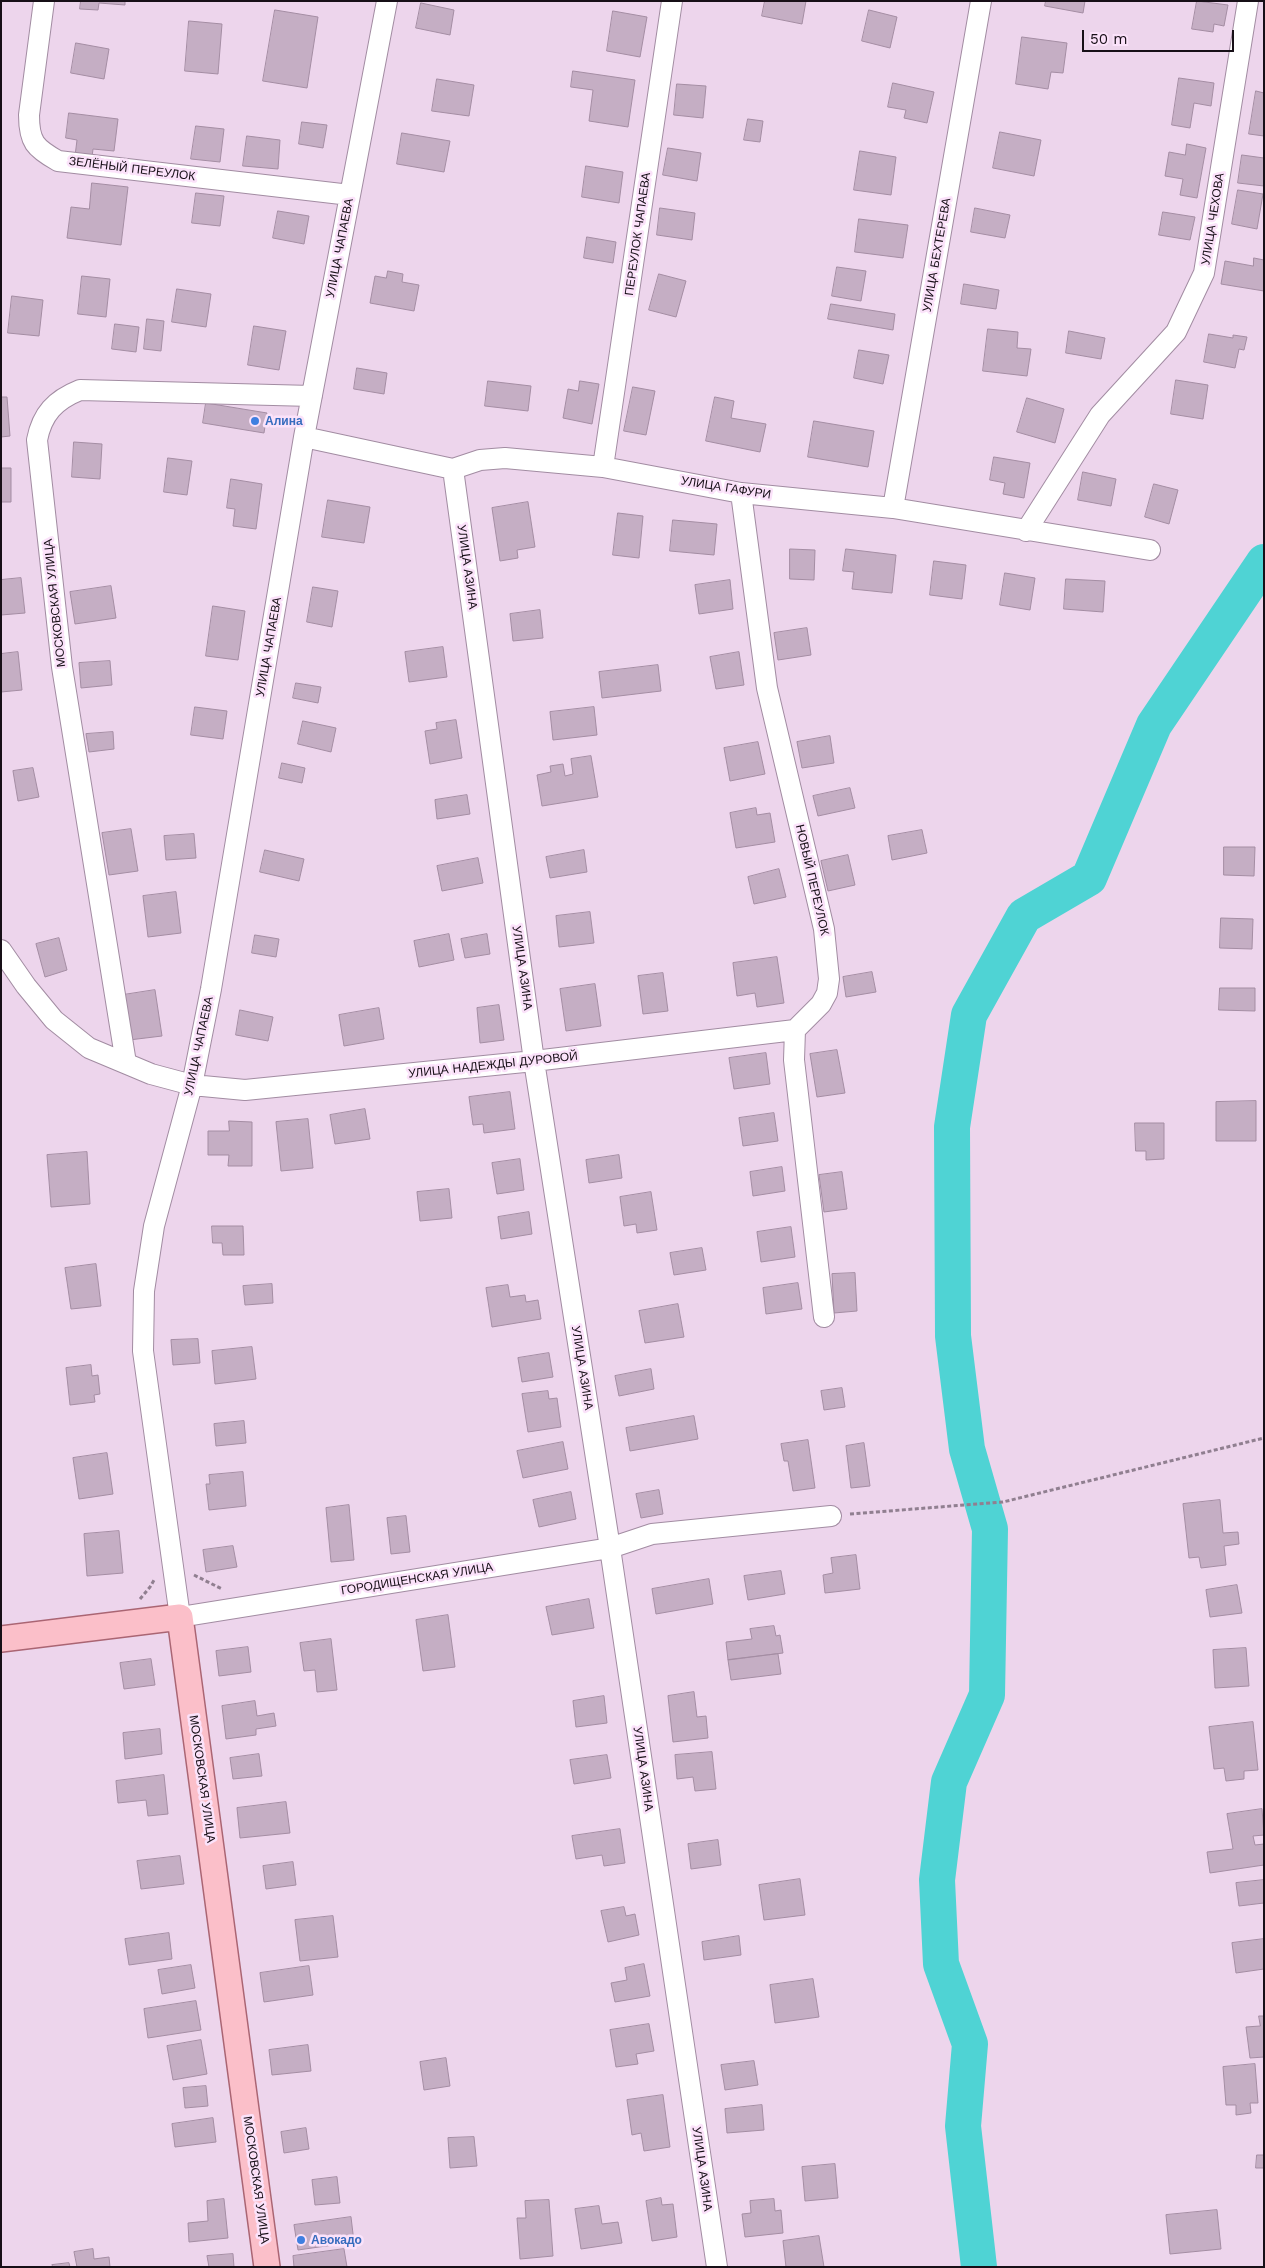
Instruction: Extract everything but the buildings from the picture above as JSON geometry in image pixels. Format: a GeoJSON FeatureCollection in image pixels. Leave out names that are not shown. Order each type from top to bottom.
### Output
{"type":"FeatureCollection","features":[{"type":"Feature","properties":{"kind":"main road","name":"ГОРОДИЩЕНСКАЯ УЛИЦА"},"geometry":{"type":"LineString","coordinates":[[1,1639],[180,1617]]}},
{"type":"Feature","properties":{"kind":"main road","name":"МОСКОВСКАЯ УЛИЦА"},"geometry":{"type":"LineString","coordinates":[[180,1617],[267,2267]]}},
{"type":"Feature","properties":{"kind":"street","name":"ЗЕЛЁНЫЙ ПЕРЕУЛОК"},"geometry":{"type":"LineString","coordinates":[[44,1],[29,115],[29,132],[34,144],[41,152],[58,161],[350,195]]}},
{"type":"Feature","properties":{"kind":"street","name":"УЛИЦА ЧАПАЕВА"},"geometry":{"type":"LineString","coordinates":[[144,1291],[154,1226],[192,1085],[211,989],[304,437],[387,1]]}},
{"type":"Feature","properties":{"kind":"street","name":"ПЕРЕУЛОК ЧАПАЕВА"},"geometry":{"type":"LineString","coordinates":[[604,467],[672,1]]}},
{"type":"Feature","properties":{"kind":"street","name":"УЛИЦА БЕХТЕРЕВА"},"geometry":{"type":"LineString","coordinates":[[893,508],[980,1]]}},
{"type":"Feature","properties":{"kind":"street","name":"УЛИЦА ЧЕХОВА"},"geometry":{"type":"LineString","coordinates":[[1026,531],[1100,416],[1176,332],[1204,274],[1248,1]]}},
{"type":"Feature","properties":{"kind":"street","name":"МОСКОВСКАЯ УЛИЦА"},"geometry":{"type":"LineString","coordinates":[[126,1064],[62,667],[37,440],[40,426],[45,415],[55,403],[80,390],[312,396]]}},
{"type":"Feature","properties":{"kind":"street"},"geometry":{"type":"LineString","coordinates":[[304,437],[453,469]]}},
{"type":"Feature","properties":{"kind":"street","name":"УЛИЦА ГАФУРИ"},"geometry":{"type":"LineString","coordinates":[[453,469],[480,460],[504,458],[604,467],[741,493],[893,508],[1150,550]]}},
{"type":"Feature","properties":{"kind":"street","name":"УЛИЦА АЗИНА"},"geometry":{"type":"LineString","coordinates":[[453,469],[534,1061],[610,1548],[712,2266]]}},
{"type":"Feature","properties":{"kind":"street","name":"НОВЫЙ ПЕРЕУЛОК"},"geometry":{"type":"LineString","coordinates":[[741,493],[767,688],[824,929],[829,979],[827,993],[821,1004],[795,1030]]}},
{"type":"Feature","properties":{"kind":"street","name":"УЛИЦА НАДЕЖДЫ ДУРОВОЙ"},"geometry":{"type":"LineString","coordinates":[[1,950],[26,986],[54,1020],[89,1048],[151,1074],[192,1085],[244,1090],[534,1061],[795,1030]]}},
{"type":"Feature","properties":{"kind":"street"},"geometry":{"type":"LineString","coordinates":[[795,1030],[794,1060],[824,1316]]}},
{"type":"Feature","properties":{"kind":"street","name":"МОСКОВСКАЯ УЛИЦА"},"geometry":{"type":"LineString","coordinates":[[144,1291],[143,1352],[180,1617]]}},
{"type":"Feature","properties":{"kind":"street","name":"ГОРОДИЩЕНСКАЯ УЛИЦА"},"geometry":{"type":"LineString","coordinates":[[180,1617],[610,1548],[652,1534],[831,1516]]}},
{"type":"Feature","properties":{"kind":"path"},"geometry":{"type":"LineString","coordinates":[[831,1516],[1003,1502],[1264,1438]]}},
{"type":"Feature","properties":{"kind":"path"},"geometry":{"type":"LineString","coordinates":[[190,1573],[222,1589],[226,1609]]}},
{"type":"Feature","properties":{"kind":"waterway"},"geometry":{"type":"LineString","coordinates":[[979,2267],[963,2126],[970,2044],[941,1964],[937,1880],[949,1782],[987,1695],[990,1529],[967,1449],[953,1336],[952,1127],[969,1015],[1024,916],[1089,878],[1154,725],[1264,562]]}},
{"type":"Feature","properties":{"kind":"place","name":"Алина"},"geometry":{"type":"Point","coordinates":[255,421]}},
{"type":"Feature","properties":{"kind":"place","name":"Авокадо"},"geometry":{"type":"Point","coordinates":[301,2240]}}]}
